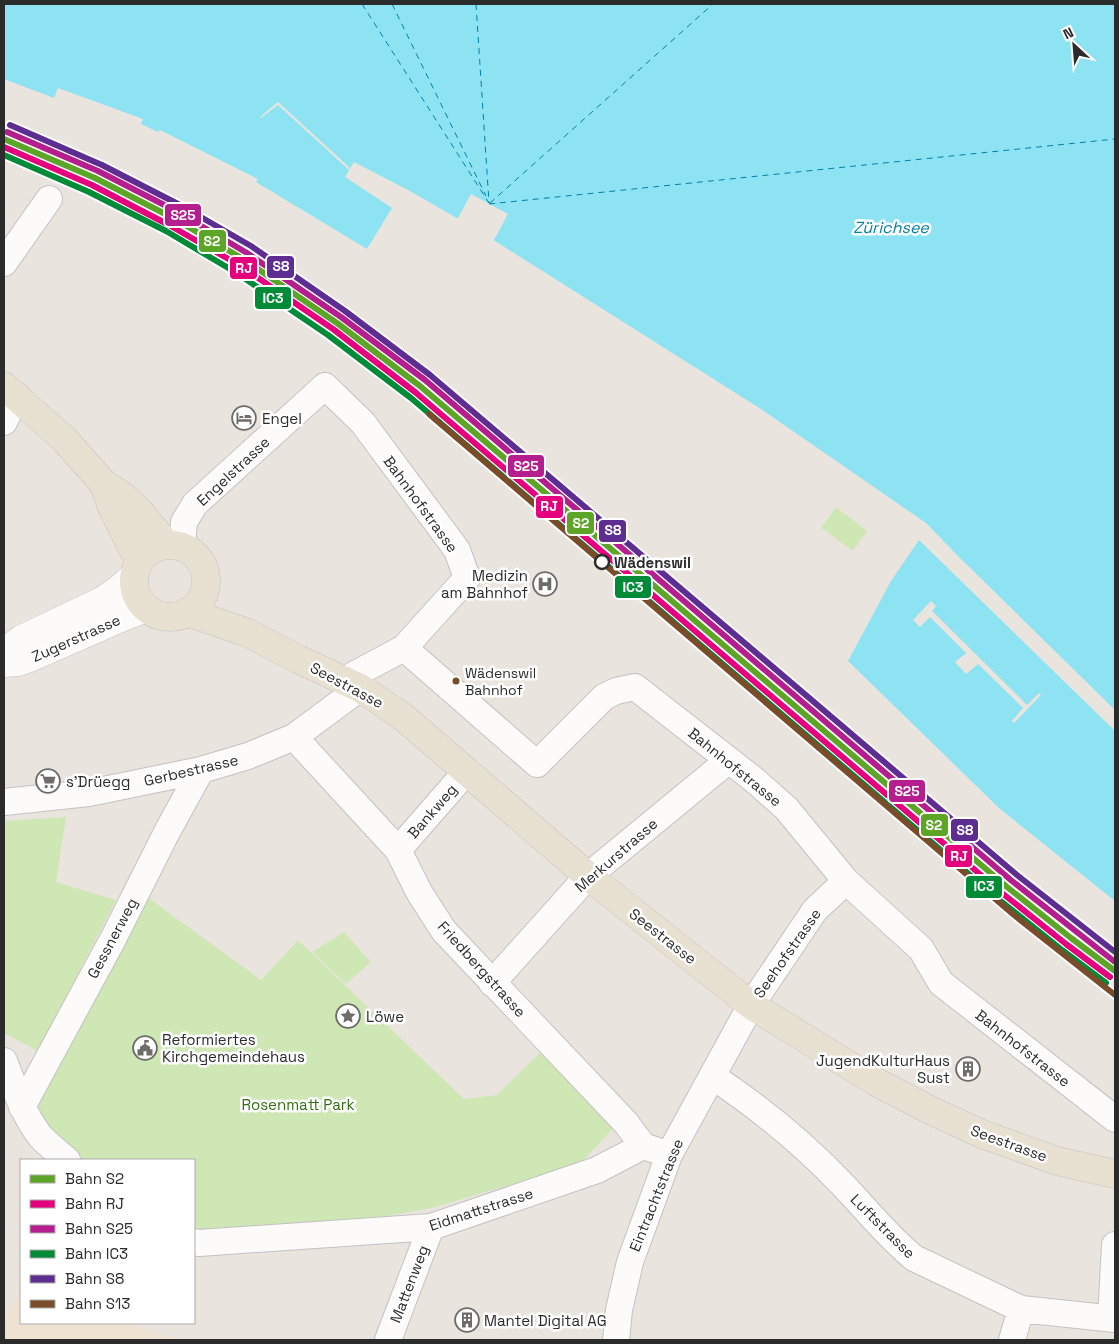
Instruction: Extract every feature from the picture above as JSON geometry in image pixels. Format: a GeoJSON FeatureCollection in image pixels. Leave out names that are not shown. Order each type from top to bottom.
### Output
{"type":"FeatureCollection","features":[{"type":"Feature","properties":{"kind":"main road"},"geometry":{"type":"LineString","coordinates":[[10,391],[64,439],[104,484],[123,496],[174,546]]}},
{"type":"Feature","properties":{"kind":"main road"},"geometry":{"type":"LineString","coordinates":[[104,484],[137,569],[135,591],[147,608],[162,616],[179,616],[187,612],[200,600],[204,592],[206,584],[205,574],[198,558],[191,551],[174,546],[159,546],[151,550],[137,569]]}},
{"type":"Feature","properties":{"kind":"main road","name":"Zugerstrasse"},"geometry":{"type":"LineString","coordinates":[[4,652],[22,639],[102,601],[118,590],[137,569]]}},
{"type":"Feature","properties":{"kind":"main road","name":"Seestrasse"},"geometry":{"type":"LineString","coordinates":[[206,584],[248,633]]}},
{"type":"Feature","properties":{"kind":"main road","name":"Zugerstrasse"},"geometry":{"type":"LineString","coordinates":[[4,663],[32,658],[147,608]]}},
{"type":"Feature","properties":{"kind":"main road","name":"Seestrasse"},"geometry":{"type":"LineString","coordinates":[[187,612],[248,633],[352,684],[402,716],[588,876],[751,1006],[876,1082],[982,1134],[1057,1161],[1115,1174]]}},
{"type":"Feature","properties":{"kind":"street"},"geometry":{"type":"LineString","coordinates":[[4,263],[50,200]]}},
{"type":"Feature","properties":{"kind":"street","name":"Engelstrasse"},"geometry":{"type":"LineString","coordinates":[[174,546],[184,522],[195,504],[325,386]]}},
{"type":"Feature","properties":{"kind":"street","name":"Bahnhofstrasse"},"geometry":{"type":"LineString","coordinates":[[325,386],[363,424],[457,550],[467,578],[404,648],[352,684]]}},
{"type":"Feature","properties":{"kind":"street"},"geometry":{"type":"LineString","coordinates":[[4,422],[10,391]]}},
{"type":"Feature","properties":{"kind":"street","name":"Bahnhofstrasse"},"geometry":{"type":"LineString","coordinates":[[404,648],[537,764],[604,697],[616,690],[635,687],[753,779],[786,808],[846,880],[920,949],[941,983],[1115,1119]]}},
{"type":"Feature","properties":{"kind":"street","name":"Gerbestrasse"},"geometry":{"type":"LineString","coordinates":[[4,802],[89,793],[201,770],[248,756],[294,737],[352,684]]}},
{"type":"Feature","properties":{"kind":"street","name":"Friedbergstrasse"},"geometry":{"type":"LineString","coordinates":[[294,737],[398,850],[419,892],[444,931],[626,1123],[643,1146]]}},
{"type":"Feature","properties":{"kind":"street","name":"Merkurstrasse"},"geometry":{"type":"LineString","coordinates":[[492,982],[588,876],[729,760]]}},
{"type":"Feature","properties":{"kind":"street","name":"Gessnerweg"},"geometry":{"type":"LineString","coordinates":[[22,1107],[110,945],[168,830],[201,770]]}},
{"type":"Feature","properties":{"kind":"street","name":"Bankweg"},"geometry":{"type":"LineString","coordinates":[[398,850],[466,772]]}},
{"type":"Feature","properties":{"kind":"street","name":"Seehofstrasse"},"geometry":{"type":"LineString","coordinates":[[751,1006],[815,910],[846,880]]}},
{"type":"Feature","properties":{"kind":"street","name":"Eintrachtstrasse"},"geometry":{"type":"LineString","coordinates":[[616,1340],[619,1310],[630,1262],[668,1155],[751,1006]]}},
{"type":"Feature","properties":{"kind":"street"},"geometry":{"type":"LineString","coordinates":[[4,1061],[22,1107],[41,1137],[65,1159]]}},
{"type":"Feature","properties":{"kind":"street","name":"Luftstrasse"},"geometry":{"type":"LineString","coordinates":[[712,1076],[766,1114],[792,1136],[842,1184],[900,1247],[914,1258],[1021,1309],[1113,1318]]}},
{"type":"Feature","properties":{"kind":"street"},"geometry":{"type":"LineString","coordinates":[[643,1146],[668,1155]]}},
{"type":"Feature","properties":{"kind":"street","name":"Eidmattstrasse"},"geometry":{"type":"LineString","coordinates":[[195,1242],[431,1227],[597,1170],[643,1146]]}},
{"type":"Feature","properties":{"kind":"street","name":"Mattenweg"},"geometry":{"type":"LineString","coordinates":[[388,1340],[431,1227]]}},
{"type":"Feature","properties":{"kind":"street"},"geometry":{"type":"LineString","coordinates":[[1113,1318],[1115,1245]]}},
{"type":"Feature","properties":{"kind":"street"},"geometry":{"type":"LineString","coordinates":[[1012,1340],[1021,1309]]}},
{"type":"Feature","properties":{"kind":"shaded area"},"geometry":{"type":"Polygon","coordinates":[[[20,1290],[20,1324],[133,1324],[182,1340],[4,1340],[4,1321],[20,1290]]]}},
{"type":"Feature","properties":{"kind":"green space"},"geometry":{"type":"Polygon","coordinates":[[[836,507],[867,531],[853,551],[821,528],[836,507]]]}},
{"type":"Feature","properties":{"kind":"green space"},"geometry":{"type":"Polygon","coordinates":[[[66,817],[56,882],[116,900],[38,1051],[4,1033],[4,821],[66,817]]]}},
{"type":"Feature","properties":{"kind":"green space","name":"Rosenmatt Park"},"geometry":{"type":"Polygon","coordinates":[[[143,894],[261,980],[298,940],[464,1099],[497,1095],[549,1044],[620,1121],[580,1164],[432,1208],[387,1216],[202,1231],[195,1230],[195,1159],[80,1159],[66,1150],[33,1101],[143,894]]]}},
{"type":"Feature","properties":{"kind":"green space"},"geometry":{"type":"Polygon","coordinates":[[[344,932],[371,962],[346,984],[312,952],[344,932]]]}},
{"type":"Feature","properties":{"kind":"water","name":"Zürichsee"},"geometry":{"type":"Polygon","coordinates":[[[4,4],[1115,4],[1115,710],[926,523],[761,409],[476,229],[354,162],[345,177],[392,208],[367,249],[256,182],[258,179],[160,130],[158,132],[141,124],[143,119],[58,88],[54,98],[4,79],[4,4]]]}},
{"type":"Feature","properties":{"kind":"water"},"geometry":{"type":"Polygon","coordinates":[[[919,540],[1115,731],[1115,901],[999,808],[848,661],[891,581],[919,540]]]}},
{"type":"Feature","properties":{"kind":"pier"},"geometry":{"type":"Polygon","coordinates":[[[278,102],[350,168],[349,170],[278,105],[260,117],[278,102]]]}},
{"type":"Feature","properties":{"kind":"pier"},"geometry":{"type":"Polygon","coordinates":[[[471,194],[508,214],[493,242],[457,220],[471,194]]]}},
{"type":"Feature","properties":{"kind":"pier"},"geometry":{"type":"Polygon","coordinates":[[[931,601],[936,606],[932,611],[1027,705],[1039,693],[1041,695],[1014,723],[1012,721],[1023,708],[978,664],[966,674],[955,662],[966,653],[930,617],[920,627],[913,620],[931,601]]]}},
{"type":"Feature","properties":{"kind":"ferry route"},"geometry":{"type":"LineString","coordinates":[[362,4],[489,203]]}},
{"type":"Feature","properties":{"kind":"ferry route"},"geometry":{"type":"LineString","coordinates":[[392,4],[486,196]]}},
{"type":"Feature","properties":{"kind":"ferry route"},"geometry":{"type":"LineString","coordinates":[[476,4],[489,203]]}},
{"type":"Feature","properties":{"kind":"ferry route"},"geometry":{"type":"LineString","coordinates":[[490,203],[713,4]]}},
{"type":"Feature","properties":{"kind":"ferry route"},"geometry":{"type":"LineString","coordinates":[[489,204],[1115,139]]}},
{"type":"Feature","properties":{"kind":"railway"},"geometry":{"type":"LineString","coordinates":[[4,157],[52,177],[147,222],[238,275],[325,333],[375,370],[429,414]]}},
{"type":"Feature","properties":{"kind":"rail line","name":"S8"},"geometry":{"type":"LineString","coordinates":[[10,125],[102,165],[180,205],[251,246],[345,311],[430,375],[1017,875],[1115,952]]}},
{"type":"Feature","properties":{"kind":"rail line","name":"S25"},"geometry":{"type":"LineString","coordinates":[[7,132],[98,171],[176,211],[247,253],[341,317],[425,380],[1012,881],[1115,962]]}},
{"type":"Feature","properties":{"kind":"rail line","name":"S2"},"geometry":{"type":"LineString","coordinates":[[4,139],[95,178],[173,218],[243,259],[337,323],[420,386],[1007,887],[1115,971]]}},
{"type":"Feature","properties":{"kind":"rail line","name":"RJ"},"geometry":{"type":"LineString","coordinates":[[4,147],[92,185],[169,225],[239,265],[333,329],[415,392],[1002,893],[1110,977]]}},
{"type":"Feature","properties":{"kind":"rail line","name":"IC3"},"geometry":{"type":"LineString","coordinates":[[4,155],[89,192],[166,231],[235,272],[328,335],[411,398],[997,898],[1106,983]]}},
{"type":"Feature","properties":{"kind":"rail line","name":"S13"},"geometry":{"type":"LineString","coordinates":[[429,414],[1014,915],[1115,995]]}},
{"type":"Feature","properties":{"kind":"place","name":"Engel"},"geometry":{"type":"Point","coordinates":[244,418]}},
{"type":"Feature","properties":{"kind":"place","name":"Wädenswil"},"geometry":{"type":"Point","coordinates":[602,562]}},
{"type":"Feature","properties":{"kind":"place","name":"Medizin am Bahnhof"},"geometry":{"type":"Point","coordinates":[545,584]}},
{"type":"Feature","properties":{"kind":"place","name":"Wädenswil Bahnhof"},"geometry":{"type":"Point","coordinates":[456,681]}},
{"type":"Feature","properties":{"kind":"place","name":"s'Drüegg"},"geometry":{"type":"Point","coordinates":[48,781]}},
{"type":"Feature","properties":{"kind":"place","name":"Löwe"},"geometry":{"type":"Point","coordinates":[348,1016]}},
{"type":"Feature","properties":{"kind":"place","name":"Reformiertes Kirchgemeindehaus"},"geometry":{"type":"Point","coordinates":[145,1048]}},
{"type":"Feature","properties":{"kind":"place","name":"JugendKulturHaus Sust"},"geometry":{"type":"Point","coordinates":[968,1069]}},
{"type":"Feature","properties":{"kind":"place","name":"Mantel Digital AG"},"geometry":{"type":"Point","coordinates":[467,1320]}}]}
